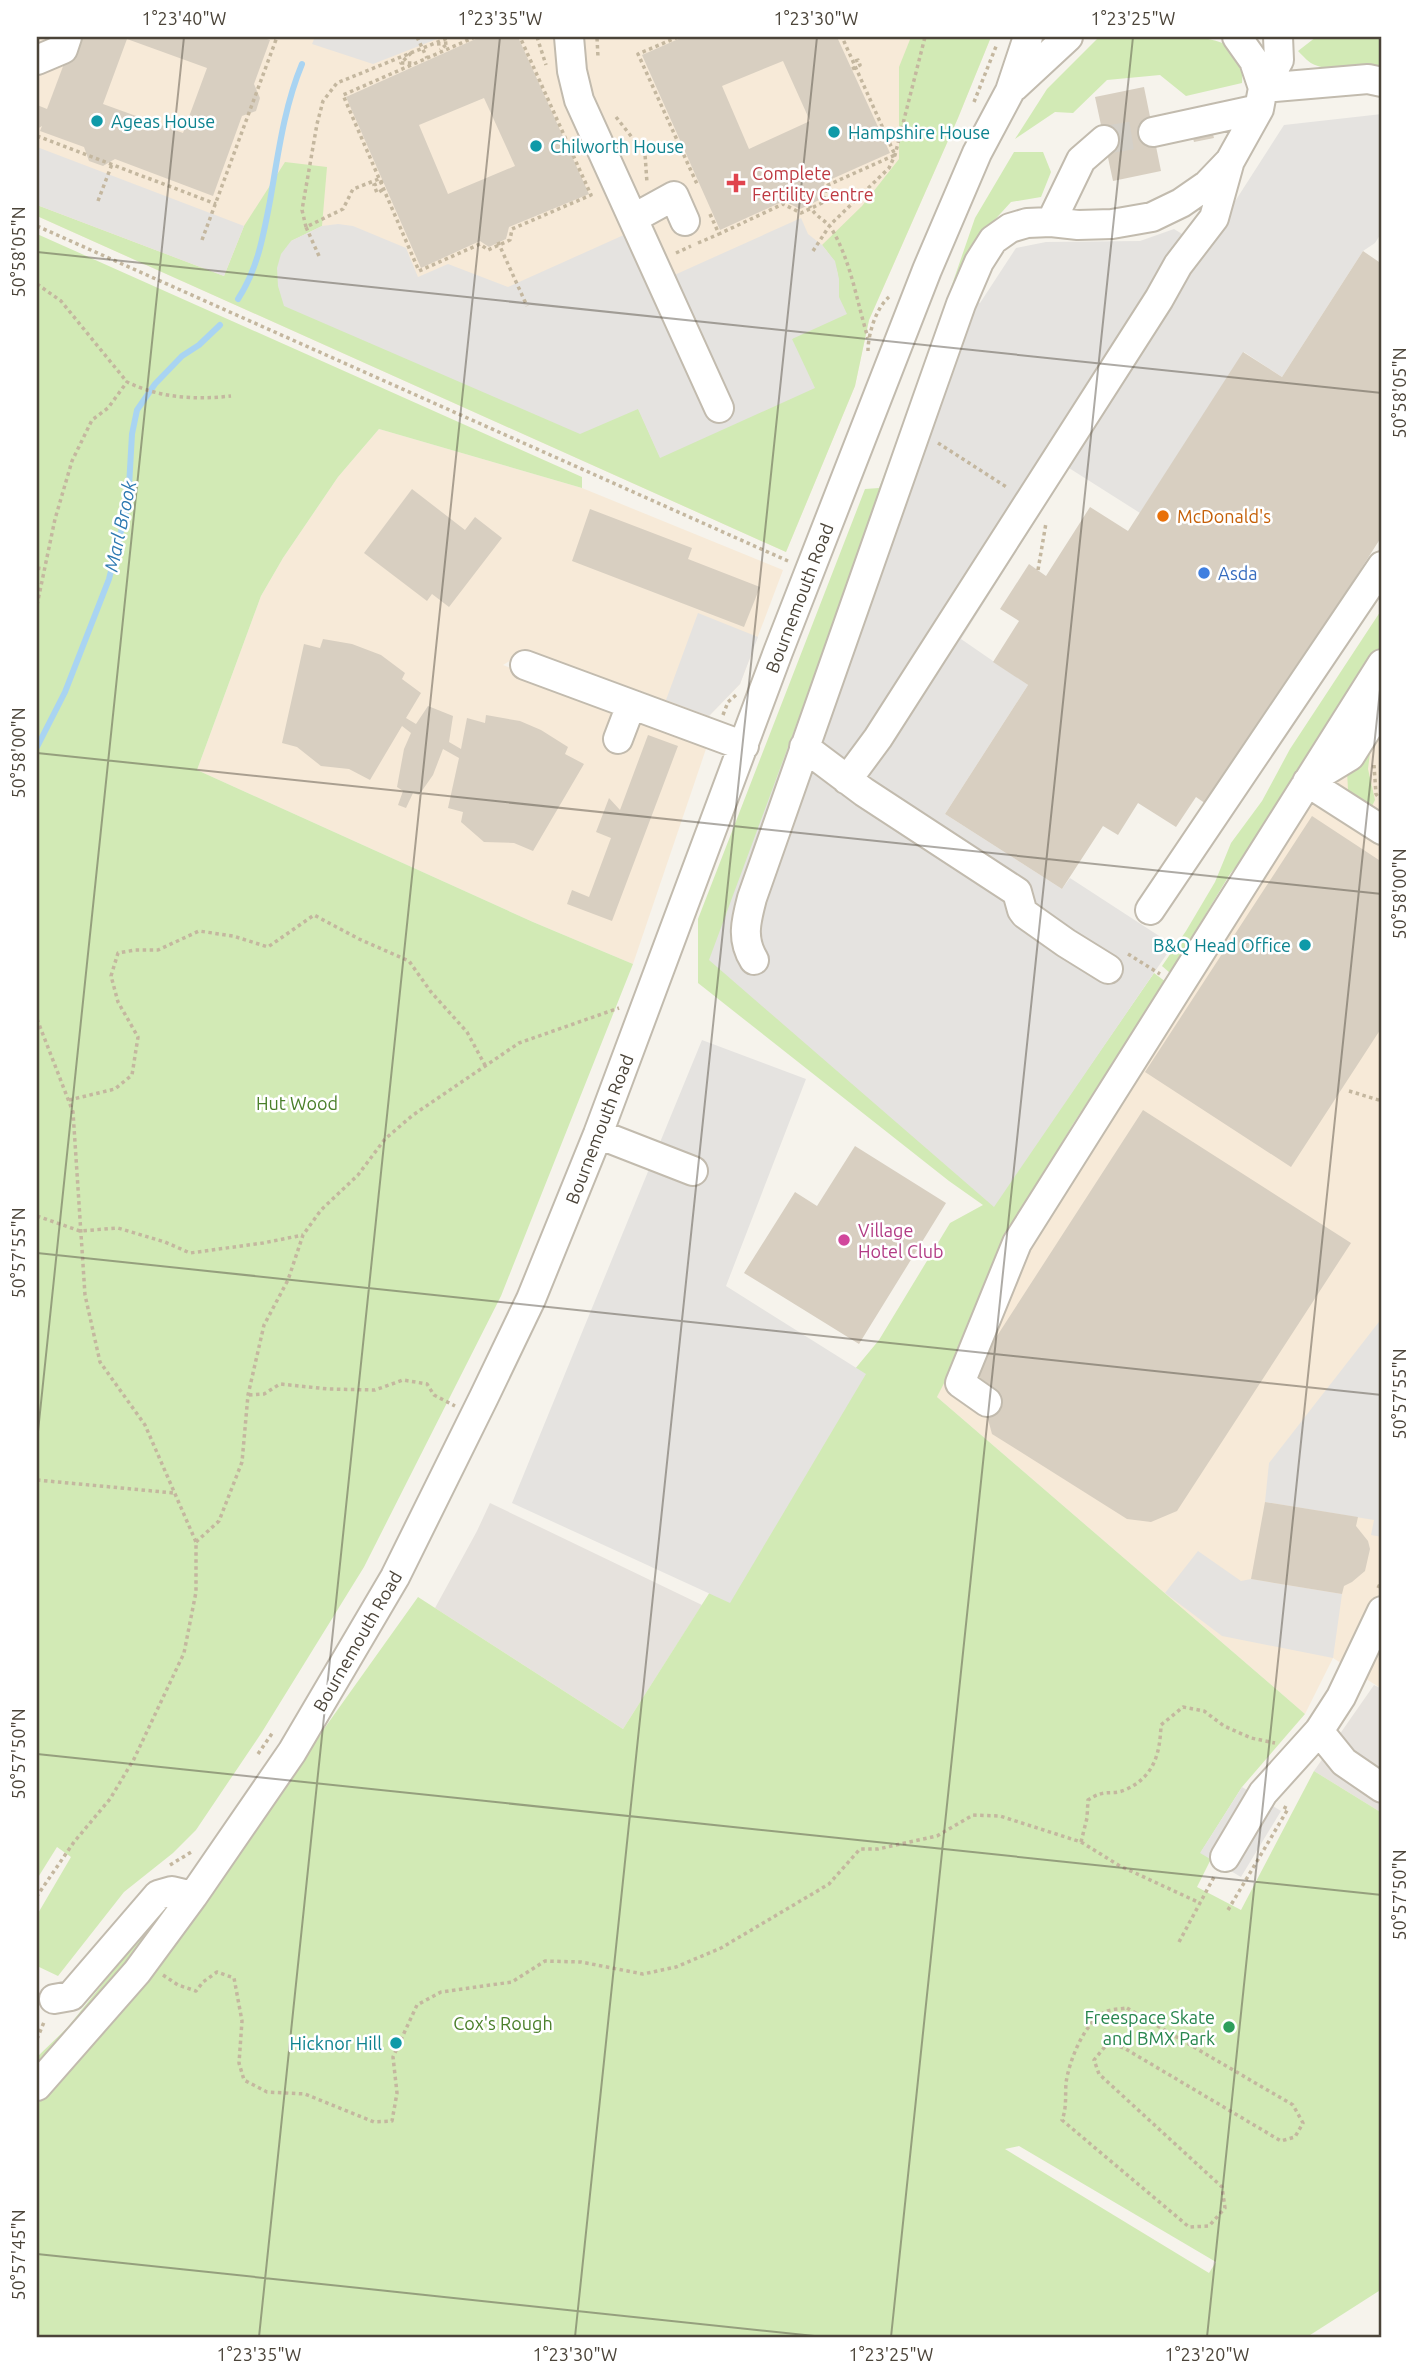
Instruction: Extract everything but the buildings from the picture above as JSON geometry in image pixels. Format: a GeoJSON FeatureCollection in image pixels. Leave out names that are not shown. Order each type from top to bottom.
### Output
{"type":"FeatureCollection","features":[{"type":"Feature","properties":{"kind":"street"},"geometry":{"type":"LineString","coordinates":[[37,61],[63,49],[67,37]]}},
{"type":"Feature","properties":{"kind":"street"},"geometry":{"type":"LineString","coordinates":[[569,37],[572,71],[579,100],[719,408]]}},
{"type":"Feature","properties":{"kind":"street","name":"Bournemouth Road"},"geometry":{"type":"LineString","coordinates":[[37,2086],[144,1962],[292,1752],[395,1577],[531,1299],[598,1134],[810,570],[927,270],[977,153],[1010,91],[1028,37]]}},
{"type":"Feature","properties":{"kind":"street","name":"Bournemouth Road"},"geometry":{"type":"LineString","coordinates":[[1010,91],[1068,37]]}},
{"type":"Feature","properties":{"kind":"street"},"geometry":{"type":"LineString","coordinates":[[1237,37],[1254,61],[1261,98]]}},
{"type":"Feature","properties":{"kind":"street"},"geometry":{"type":"LineString","coordinates":[[847,780],[878,738],[1031,503],[1160,299],[1178,265],[1214,218],[1230,161],[1279,60],[1278,37]]}},
{"type":"Feature","properties":{"kind":"street"},"geometry":{"type":"LineString","coordinates":[[1153,132],[1261,98],[1368,79],[1382,82]]}},
{"type":"Feature","properties":{"kind":"street"},"geometry":{"type":"LineString","coordinates":[[1051,222],[1081,160],[1104,140]]}},
{"type":"Feature","properties":{"kind":"street"},"geometry":{"type":"LineString","coordinates":[[754,960],[745,939],[745,922],[915,431],[979,262],[993,240],[1010,228],[1027,223],[1112,224],[1152,217],[1181,203],[1207,185],[1230,161]]}},
{"type":"Feature","properties":{"kind":"street"},"geometry":{"type":"LineString","coordinates":[[634,218],[674,196],[697,215]]}},
{"type":"Feature","properties":{"kind":"street"},"geometry":{"type":"LineString","coordinates":[[1150,910],[1382,566]]}},
{"type":"Feature","properties":{"kind":"street"},"geometry":{"type":"LineString","coordinates":[[987,1402],[960,1383],[1017,1243],[1382,664]]}},
{"type":"Feature","properties":{"kind":"street"},"geometry":{"type":"LineString","coordinates":[[525,665],[744,746]]}},
{"type":"Feature","properties":{"kind":"street"},"geometry":{"type":"LineString","coordinates":[[618,739],[631,705]]}},
{"type":"Feature","properties":{"kind":"street"},"geometry":{"type":"LineString","coordinates":[[1307,782],[1350,756],[1382,705]]}},
{"type":"Feature","properties":{"kind":"street"},"geometry":{"type":"LineString","coordinates":[[804,747],[847,780],[1017,892],[1025,914],[1066,943],[1115,959]]}},
{"type":"Feature","properties":{"kind":"street"},"geometry":{"type":"LineString","coordinates":[[1307,782],[1382,830]]}},
{"type":"Feature","properties":{"kind":"street"},"geometry":{"type":"LineString","coordinates":[[598,1134],[693,1171]]}},
{"type":"Feature","properties":{"kind":"street"},"geometry":{"type":"LineString","coordinates":[[1224,1857],[1263,1793],[1319,1731],[1372,1655],[1382,1611]]}},
{"type":"Feature","properties":{"kind":"street"},"geometry":{"type":"LineString","coordinates":[[1319,1731],[1344,1762],[1382,1787]]}},
{"type":"Feature","properties":{"kind":"street"},"geometry":{"type":"LineString","coordinates":[[54,1998],[71,1996],[158,1895],[172,1891],[193,1896]]}},
{"type":"Feature","properties":{"kind":"path"},"geometry":{"type":"LineString","coordinates":[[202,240],[276,37]]}},
{"type":"Feature","properties":{"kind":"path"},"geometry":{"type":"LineString","coordinates":[[417,37],[427,59]]}},
{"type":"Feature","properties":{"kind":"path"},"geometry":{"type":"LineString","coordinates":[[319,256],[306,227],[302,210],[323,101],[337,83],[450,37]]}},
{"type":"Feature","properties":{"kind":"path"},"geometry":{"type":"LineString","coordinates":[[475,37],[343,95],[419,271],[480,244],[488,250],[510,240],[512,229],[591,195],[520,37]]}},
{"type":"Feature","properties":{"kind":"path"},"geometry":{"type":"LineString","coordinates":[[678,37],[638,54],[697,185]]}},
{"type":"Feature","properties":{"kind":"path"},"geometry":{"type":"LineString","coordinates":[[842,37],[895,155]]}},
{"type":"Feature","properties":{"kind":"path"},"geometry":{"type":"LineString","coordinates":[[813,251],[830,226],[888,168],[895,155],[926,37]]}},
{"type":"Feature","properties":{"kind":"path"},"geometry":{"type":"LineString","coordinates":[[972,108],[1000,37]]}},
{"type":"Feature","properties":{"kind":"path"},"geometry":{"type":"LineString","coordinates":[[597,38],[597,59]]}},
{"type":"Feature","properties":{"kind":"path"},"geometry":{"type":"LineString","coordinates":[[432,44],[447,43],[437,54]]}},
{"type":"Feature","properties":{"kind":"path"},"geometry":{"type":"LineString","coordinates":[[412,52],[401,63],[417,62]]}},
{"type":"Feature","properties":{"kind":"path"},"geometry":{"type":"LineString","coordinates":[[852,69],[860,65],[858,60],[853,62]]}},
{"type":"Feature","properties":{"kind":"path"},"geometry":{"type":"LineString","coordinates":[[613,110],[645,154],[647,186]]}},
{"type":"Feature","properties":{"kind":"path"},"geometry":{"type":"LineString","coordinates":[[37,136],[216,204]]}},
{"type":"Feature","properties":{"kind":"path"},"geometry":{"type":"LineString","coordinates":[[681,142],[673,145],[676,151],[681,148]]}},
{"type":"Feature","properties":{"kind":"path"},"geometry":{"type":"LineString","coordinates":[[681,251],[783,204],[801,213],[810,206],[822,203],[828,185],[895,155]]}},
{"type":"Feature","properties":{"kind":"path"},"geometry":{"type":"LineString","coordinates":[[98,201],[112,164]]}},
{"type":"Feature","properties":{"kind":"path"},"geometry":{"type":"LineString","coordinates":[[381,180],[374,185],[377,193],[384,190]]}},
{"type":"Feature","properties":{"kind":"path"},"geometry":{"type":"LineString","coordinates":[[306,227],[343,209],[353,190],[381,180]]}},
{"type":"Feature","properties":{"kind":"path"},"geometry":{"type":"LineString","coordinates":[[810,206],[816,216],[830,226],[846,263],[868,340],[869,361]]}},
{"type":"Feature","properties":{"kind":"path"},"geometry":{"type":"LineString","coordinates":[[697,215],[719,234]]}},
{"type":"Feature","properties":{"kind":"path"},"geometry":{"type":"LineString","coordinates":[[37,226],[810,570]]}},
{"type":"Feature","properties":{"kind":"path"},"geometry":{"type":"LineString","coordinates":[[499,244],[527,306]]}},
{"type":"Feature","properties":{"kind":"path"},"geometry":{"type":"LineString","coordinates":[[37,284],[61,301],[127,382],[146,390],[202,399],[231,396]]}},
{"type":"Feature","properties":{"kind":"path"},"geometry":{"type":"LineString","coordinates":[[868,340],[883,302],[895,291]]}},
{"type":"Feature","properties":{"kind":"path"},"geometry":{"type":"LineString","coordinates":[[37,605],[55,519],[72,461],[92,421],[108,408],[127,382]]}},
{"type":"Feature","properties":{"kind":"path"},"geometry":{"type":"LineString","coordinates":[[915,431],[929,437],[1048,514],[1038,570]]}},
{"type":"Feature","properties":{"kind":"path"},"geometry":{"type":"LineString","coordinates":[[37,568],[44,569]]}},
{"type":"Feature","properties":{"kind":"path"},"geometry":{"type":"LineString","coordinates":[[715,737],[728,702],[741,691]]}},
{"type":"Feature","properties":{"kind":"path"},"geometry":{"type":"LineString","coordinates":[[1376,758],[1373,770],[1376,794],[1382,802]]}},
{"type":"Feature","properties":{"kind":"path"},"geometry":{"type":"LineString","coordinates":[[68,1100],[115,1089],[132,1075],[138,1037],[118,1002],[111,976],[118,953],[158,950],[199,931],[233,936],[268,947],[314,915],[409,961],[431,992],[467,1032],[486,1067]]}},
{"type":"Feature","properties":{"kind":"path"},"geometry":{"type":"LineString","coordinates":[[1115,959],[1153,970]]}},
{"type":"Feature","properties":{"kind":"path"},"geometry":{"type":"LineString","coordinates":[[196,1542],[219,1521],[242,1462],[248,1395],[264,1325],[288,1279],[303,1235],[321,1210],[358,1175],[385,1139],[413,1115],[519,1043],[624,1007],[619,1020]]}},
{"type":"Feature","properties":{"kind":"path"},"geometry":{"type":"LineString","coordinates":[[37,1019],[73,1112],[85,1295],[100,1362],[145,1424],[196,1542],[196,1592],[184,1653],[134,1759],[110,1799],[74,1842],[37,1896]]}},
{"type":"Feature","properties":{"kind":"path"},"geometry":{"type":"LineString","coordinates":[[1349,1091],[1382,1101]]}},
{"type":"Feature","properties":{"kind":"path"},"geometry":{"type":"LineString","coordinates":[[37,1216],[80,1231],[118,1228],[165,1242],[190,1253],[303,1235]]}},
{"type":"Feature","properties":{"kind":"path"},"geometry":{"type":"LineString","coordinates":[[248,1395],[264,1394],[280,1384],[375,1390],[403,1380],[427,1384],[435,1395],[457,1406],[462,1397]]}},
{"type":"Feature","properties":{"kind":"path"},"geometry":{"type":"LineString","coordinates":[[37,1480],[174,1493]]}},
{"type":"Feature","properties":{"kind":"path"},"geometry":{"type":"LineString","coordinates":[[1081,1842],[1087,1818],[1087,1800],[1100,1792],[1123,1791],[1148,1774],[1160,1752],[1161,1725],[1183,1707],[1204,1711],[1224,1726],[1251,1738],[1275,1744]]}},
{"type":"Feature","properties":{"kind":"path"},"geometry":{"type":"LineString","coordinates":[[257,1756],[278,1724]]}},
{"type":"Feature","properties":{"kind":"path"},"geometry":{"type":"LineString","coordinates":[[144,1962],[178,1985],[196,1991],[217,1972],[234,1978],[242,2021],[239,2063],[244,2080],[267,2092],[305,2094],[374,2122],[392,2121],[397,2093],[393,2057],[418,2005],[440,1992],[512,1982],[545,1961],[581,1962],[643,1974],[676,1967],[721,1948],[829,1884],[860,1849],[878,1849],[937,1836],[973,1815],[1000,1816],[1081,1842],[1121,1866],[1200,1903]]}},
{"type":"Feature","properties":{"kind":"path"},"geometry":{"type":"LineString","coordinates":[[163,1870],[192,1852],[199,1842]]}},
{"type":"Feature","properties":{"kind":"path"},"geometry":{"type":"LineString","coordinates":[[1179,1942],[1224,1857]]}},
{"type":"Feature","properties":{"kind":"path"},"geometry":{"type":"LineString","coordinates":[[37,2039],[54,1998]]}},
{"type":"Feature","properties":{"kind":"path"},"geometry":{"type":"LineString","coordinates":[[1127,2008],[1293,2105],[1303,2123],[1295,2137],[1281,2140],[1124,2048],[1108,2043],[1094,2060],[1099,2074],[1222,2186],[1225,2208],[1209,2226],[1189,2227],[1062,2120],[1067,2106],[1066,2084],[1072,2056],[1088,2029],[1105,2012],[1127,2008]]}},
{"type":"Feature","properties":{"kind":"shaded area"},"geometry":{"type":"Polygon","coordinates":[[[37,37],[991,37],[869,320],[855,386],[786,552],[37,216],[37,37]]]}},
{"type":"Feature","properties":{"kind":"shaded area"},"geometry":{"type":"Polygon","coordinates":[[[315,37],[442,37],[373,64],[312,44],[315,37]]]}},
{"type":"Feature","properties":{"kind":"shaded area"},"geometry":{"type":"Polygon","coordinates":[[[1382,114],[1382,232],[1375,243],[1363,251],[1282,377],[1244,352],[1140,513],[1069,468],[961,639],[1028,685],[945,814],[1062,889],[1070,878],[1173,945],[994,1207],[709,960],[953,289],[980,303],[1016,248],[1046,242],[1140,241],[1174,229],[1205,248],[1284,125],[1382,114]]]}},
{"type":"Feature","properties":{"kind":"shaded area"},"geometry":{"type":"Polygon","coordinates":[[[37,147],[244,226],[224,276],[37,205],[37,147]]]}},
{"type":"Feature","properties":{"kind":"shaded area"},"geometry":{"type":"Polygon","coordinates":[[[801,218],[808,234],[822,245],[835,261],[839,297],[847,314],[792,339],[815,388],[660,458],[638,409],[580,434],[284,306],[278,286],[277,268],[281,254],[291,241],[322,226],[353,226],[406,248],[418,277],[448,264],[508,287],[626,234],[650,286],[801,218]]]}},
{"type":"Feature","properties":{"kind":"shaded area"},"geometry":{"type":"Polygon","coordinates":[[[379,429],[582,488],[783,570],[740,684],[709,716],[527,650],[503,665],[708,743],[633,964],[533,922],[197,770],[261,596],[283,558],[338,477],[379,429]]]}},
{"type":"Feature","properties":{"kind":"shaded area"},"geometry":{"type":"Polygon","coordinates":[[[698,613],[758,637],[740,684],[709,716],[666,700],[698,613]]]}},
{"type":"Feature","properties":{"kind":"shaded area"},"geometry":{"type":"Polygon","coordinates":[[[1382,640],[1382,1689],[1333,1658],[1305,1714],[937,1397],[1015,1225],[1093,1091],[1169,980],[1382,640]]]}},
{"type":"Feature","properties":{"kind":"shaded area"},"geometry":{"type":"Polygon","coordinates":[[[702,1040],[806,1079],[726,1286],[866,1374],[730,1603],[512,1503],[702,1040]]]}},
{"type":"Feature","properties":{"kind":"shaded area"},"geometry":{"type":"Polygon","coordinates":[[[1382,1318],[1382,1537],[1371,1535],[1374,1520],[1265,1502],[1269,1463],[1382,1318]]]}},
{"type":"Feature","properties":{"kind":"shaded area"},"geometry":{"type":"Polygon","coordinates":[[[490,1503],[702,1605],[623,1729],[435,1608],[490,1503]]]}},
{"type":"Feature","properties":{"kind":"shaded area"},"geometry":{"type":"Polygon","coordinates":[[[1198,1551],[1241,1581],[1251,1579],[1342,1594],[1333,1658],[1222,1636],[1165,1593],[1198,1551]]]}},
{"type":"Feature","properties":{"kind":"shaded area"},"geometry":{"type":"Polygon","coordinates":[[[1374,1685],[1382,1689],[1382,1813],[1314,1771],[1374,1685]]]}},
{"type":"Feature","properties":{"kind":"shaded area"},"geometry":{"type":"Polygon","coordinates":[[[1242,1787],[1281,1811],[1241,1877],[1200,1853],[1242,1787]]]}},
{"type":"Feature","properties":{"kind":"green space"},"geometry":{"type":"Polygon","coordinates":[[[911,37],[991,37],[869,320],[855,386],[786,552],[37,216],[37,205],[224,276],[244,226],[285,162],[327,167],[322,226],[291,241],[638,408],[660,457],[839,297],[836,269],[822,245],[862,206],[899,159],[899,67],[911,37]]]}},
{"type":"Feature","properties":{"kind":"green space"},"geometry":{"type":"Polygon","coordinates":[[[1101,37],[1189,37],[1221,42],[1238,56],[1242,83],[1186,96],[1160,75],[1107,80],[1073,113],[1055,112],[1015,139],[1047,89],[1101,37]]]}},
{"type":"Feature","properties":{"kind":"green space"},"geometry":{"type":"Polygon","coordinates":[[[1316,37],[1382,37],[1382,67],[1366,65],[1324,68],[1313,64],[1298,51],[1316,37]]]}},
{"type":"Feature","properties":{"kind":"green space"},"geometry":{"type":"Polygon","coordinates":[[[1014,152],[1043,152],[1051,172],[1041,197],[1011,202],[981,235],[923,396],[915,392],[975,218],[1014,152]]]}},
{"type":"Feature","properties":{"kind":"green space","name":"Hut Wood"},"geometry":{"type":"Polygon","coordinates":[[[37,234],[582,477],[582,488],[379,429],[338,477],[283,558],[261,596],[197,770],[533,922],[633,964],[501,1296],[364,1567],[262,1732],[196,1830],[173,1853],[124,1892],[58,1976],[37,1966],[37,1915],[71,1857],[57,1847],[37,1879],[37,234]]]}},
{"type":"Feature","properties":{"kind":"green space","name":"Cox's Rough"},"geometry":{"type":"Polygon","coordinates":[[[901,431],[910,436],[753,869],[1013,1177],[1154,973],[1166,982],[1073,1124],[1018,1217],[970,1332],[937,1397],[1305,1714],[1242,1787],[1201,1852],[1211,1859],[1197,1887],[1241,1910],[1314,1771],[1382,1813],[1382,2289],[1307,2337],[37,2337],[37,2104],[74,2067],[197,1915],[274,1799],[418,1597],[623,1729],[840,1387],[879,1340],[950,1223],[983,1205],[698,983],[698,919],[865,489],[879,488],[901,431]],[[1019,2146],[1005,2149],[1209,2273],[1216,2262],[1019,2146]]]}},
{"type":"Feature","properties":{"kind":"green space"},"geometry":{"type":"Polygon","coordinates":[[[1382,609],[1382,650],[1266,830],[1230,874],[1170,973],[1162,966],[1215,882],[1231,843],[1262,801],[1290,749],[1382,609]]]}},
{"type":"Feature","properties":{"kind":"green space"},"geometry":{"type":"Polygon","coordinates":[[[1371,745],[1368,769],[1375,800],[1372,806],[1348,790],[1347,771],[1371,745]]]}},
{"type":"Feature","properties":{"kind":"green space"},"geometry":{"type":"Polygon","coordinates":[[[161,1915],[164,1920],[37,2073],[37,2057],[67,2028],[154,1920],[161,1915]]]}},
{"type":"Feature","properties":{"kind":"waterway","name":"Marl Brook"},"geometry":{"type":"LineString","coordinates":[[238,299],[259,252],[286,114],[302,64]]}},
{"type":"Feature","properties":{"kind":"waterway","name":"Marl Brook"},"geometry":{"type":"LineString","coordinates":[[37,747],[65,692],[109,579],[128,504],[132,434],[137,410],[155,384],[182,356],[199,345],[220,325]]}},
{"type":"Feature","properties":{"kind":"tunnel"},"geometry":{"type":"LineString","coordinates":[[1104,140],[1153,132]]}},
{"type":"Feature","properties":{"kind":"place","name":"Ageas House"},"geometry":{"type":"Point","coordinates":[97,121]}},
{"type":"Feature","properties":{"kind":"place","name":"Hampshire House"},"geometry":{"type":"Point","coordinates":[834,132]}},
{"type":"Feature","properties":{"kind":"place","name":"Chilworth House"},"geometry":{"type":"Point","coordinates":[536,146]}},
{"type":"Feature","properties":{"kind":"place","name":"Complete Fertility Centre"},"geometry":{"type":"Point","coordinates":[736,183]}},
{"type":"Feature","properties":{"kind":"place","name":"McDonald's"},"geometry":{"type":"Point","coordinates":[1163,516]}},
{"type":"Feature","properties":{"kind":"place","name":"Asda"},"geometry":{"type":"Point","coordinates":[1204,573]}},
{"type":"Feature","properties":{"kind":"place","name":"B&Q Head Office"},"geometry":{"type":"Point","coordinates":[1305,945]}},
{"type":"Feature","properties":{"kind":"place","name":"Village Hotel Club"},"geometry":{"type":"Point","coordinates":[844,1240]}},
{"type":"Feature","properties":{"kind":"place","name":"Freespace Skate and BMX Park"},"geometry":{"type":"Point","coordinates":[1229,2027]}},
{"type":"Feature","properties":{"kind":"place","name":"Hicknor Hill"},"geometry":{"type":"Point","coordinates":[396,2043]}}]}
